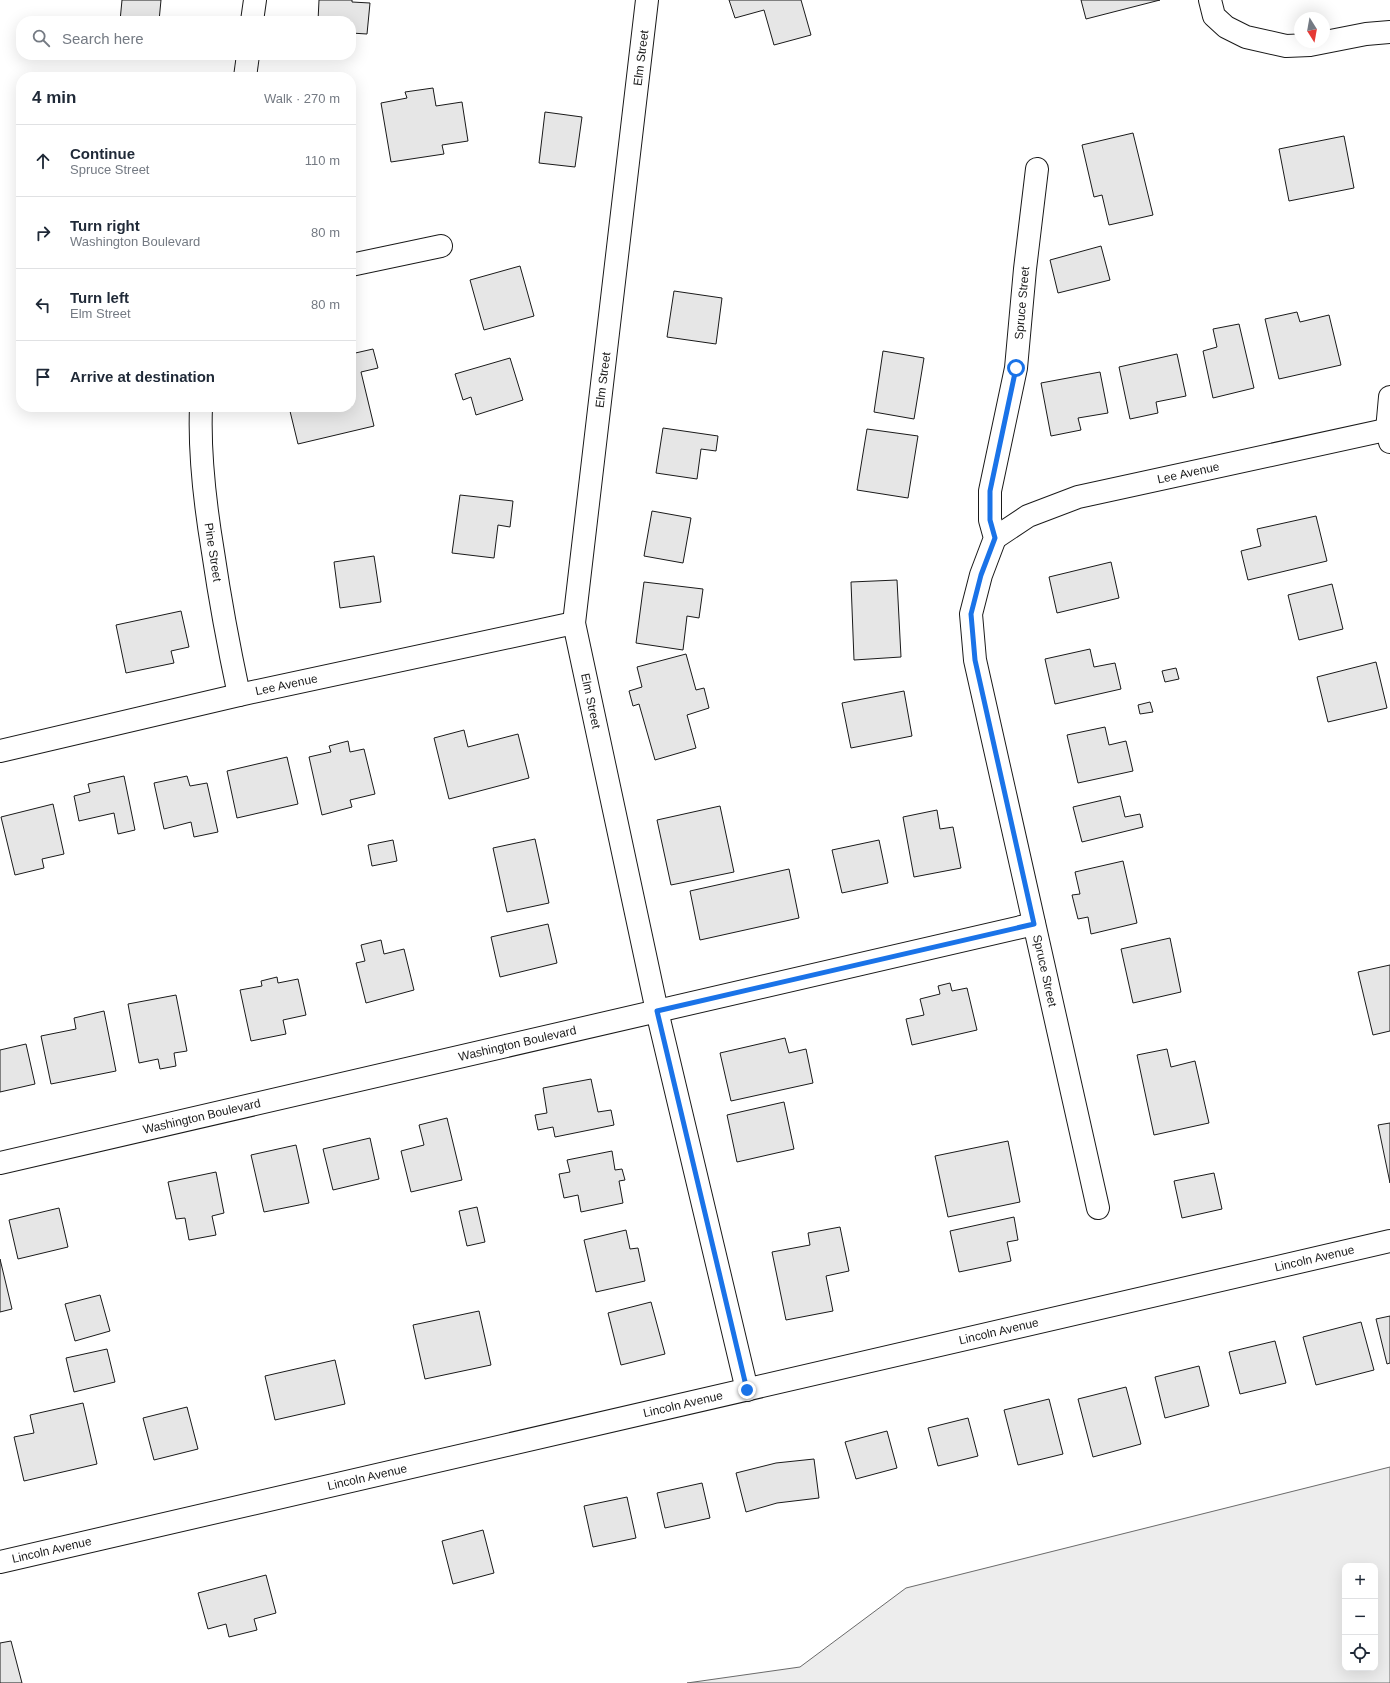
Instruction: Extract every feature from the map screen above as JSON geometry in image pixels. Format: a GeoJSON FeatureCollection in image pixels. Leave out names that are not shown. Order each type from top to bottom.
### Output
{"type":"FeatureCollection","features":[{"type":"Feature","properties":{"kind":"street"},"geometry":{"type":"LineString","coordinates":[[253,16],[255,0]]}},
{"type":"Feature","properties":{"kind":"street","name":"Elm Street"},"geometry":{"type":"LineString","coordinates":[[647,0],[574,623],[657,1011],[747,1390]]}},
{"type":"Feature","properties":{"kind":"street"},"geometry":{"type":"LineString","coordinates":[[1210,0],[1214,16],[1226,27],[1246,37],[1286,46],[1310,45],[1366,34],[1390,32]]}},
{"type":"Feature","properties":{"kind":"street"},"geometry":{"type":"LineString","coordinates":[[246,72],[247,60]]}},
{"type":"Feature","properties":{"kind":"street","name":"Spruce Street"},"geometry":{"type":"LineString","coordinates":[[1037,169],[1025,268],[1016,368],[990,491],[990,520],[995,538],[981,575],[971,614],[975,660],[1098,1208]]}},
{"type":"Feature","properties":{"kind":"street"},"geometry":{"type":"LineString","coordinates":[[356,264],[441,246]]}},
{"type":"Feature","properties":{"kind":"street"},"geometry":{"type":"LineString","coordinates":[[1389,434],[1390,397]]}},
{"type":"Feature","properties":{"kind":"street","name":"Pine Street"},"geometry":{"type":"LineString","coordinates":[[202,412],[203,486],[222,607],[239,695]]}},
{"type":"Feature","properties":{"kind":"street","name":"Lee Avenue"},"geometry":{"type":"LineString","coordinates":[[995,538],[1028,516],[1078,497],[1389,434]]}},
{"type":"Feature","properties":{"kind":"street","name":"Lee Avenue"},"geometry":{"type":"LineString","coordinates":[[0,752],[239,695],[574,623]]}},
{"type":"Feature","properties":{"kind":"street","name":"Washington Boulevard"},"geometry":{"type":"LineString","coordinates":[[0,1163],[1034,924]]}},
{"type":"Feature","properties":{"kind":"street","name":"Lincoln Avenue"},"geometry":{"type":"LineString","coordinates":[[0,1562],[1390,1241]]}},
{"type":"Feature","properties":{"kind":"shaded area"},"geometry":{"type":"Polygon","coordinates":[[[1390,1467],[1390,1683],[687,1683],[800,1667],[906,1588],[1390,1467]]]}},
{"type":"Feature","properties":{"kind":"building"},"geometry":{"type":"Polygon","coordinates":[[[122,0],[161,0],[159,16],[120,16],[122,0]]]}},
{"type":"Feature","properties":{"kind":"building"},"geometry":{"type":"Polygon","coordinates":[[[319,0],[352,0],[352,2],[370,3],[367,34],[356,33],[356,16],[318,16],[319,0]]]}},
{"type":"Feature","properties":{"kind":"building"},"geometry":{"type":"Polygon","coordinates":[[[729,0],[801,0],[811,35],[774,45],[764,10],[735,18],[729,0]]]}},
{"type":"Feature","properties":{"kind":"building"},"geometry":{"type":"Polygon","coordinates":[[[1081,0],[1160,0],[1086,19],[1081,0]]]}},
{"type":"Feature","properties":{"kind":"building"},"geometry":{"type":"Polygon","coordinates":[[[433,88],[436,106],[462,102],[468,141],[442,145],[444,154],[391,162],[381,103],[407,98],[405,92],[433,88]]]}},
{"type":"Feature","properties":{"kind":"building"},"geometry":{"type":"Polygon","coordinates":[[[545,112],[582,117],[575,167],[539,163],[545,112]]]}},
{"type":"Feature","properties":{"kind":"building"},"geometry":{"type":"Polygon","coordinates":[[[1133,133],[1153,215],[1109,225],[1102,195],[1094,197],[1082,145],[1133,133]]]}},
{"type":"Feature","properties":{"kind":"building"},"geometry":{"type":"Polygon","coordinates":[[[1344,136],[1354,188],[1289,201],[1279,149],[1344,136]]]}},
{"type":"Feature","properties":{"kind":"building"},"geometry":{"type":"Polygon","coordinates":[[[1101,246],[1110,280],[1058,293],[1050,260],[1101,246]]]}},
{"type":"Feature","properties":{"kind":"building"},"geometry":{"type":"Polygon","coordinates":[[[520,266],[534,316],[484,330],[470,280],[520,266]]]}},
{"type":"Feature","properties":{"kind":"building"},"geometry":{"type":"Polygon","coordinates":[[[674,291],[722,298],[716,344],[667,337],[674,291]]]}},
{"type":"Feature","properties":{"kind":"building"},"geometry":{"type":"Polygon","coordinates":[[[1297,312],[1300,322],[1329,315],[1341,365],[1279,379],[1265,319],[1297,312]]]}},
{"type":"Feature","properties":{"kind":"building"},"geometry":{"type":"Polygon","coordinates":[[[1239,324],[1254,388],[1213,398],[1203,351],[1217,347],[1213,329],[1239,324]]]}},
{"type":"Feature","properties":{"kind":"building"},"geometry":{"type":"Polygon","coordinates":[[[373,349],[378,368],[361,372],[374,426],[298,444],[290,412],[356,412],[356,353],[373,349]]]}},
{"type":"Feature","properties":{"kind":"building"},"geometry":{"type":"Polygon","coordinates":[[[883,351],[924,358],[914,419],[874,412],[883,351]]]}},
{"type":"Feature","properties":{"kind":"building"},"geometry":{"type":"Polygon","coordinates":[[[1177,354],[1186,396],[1156,402],[1158,413],[1130,419],[1119,367],[1177,354]]]}},
{"type":"Feature","properties":{"kind":"building"},"geometry":{"type":"Polygon","coordinates":[[[510,358],[523,400],[476,415],[471,397],[463,400],[455,374],[510,358]]]}},
{"type":"Feature","properties":{"kind":"building"},"geometry":{"type":"Polygon","coordinates":[[[1100,372],[1108,413],[1078,418],[1081,430],[1051,436],[1041,383],[1100,372]]]}},
{"type":"Feature","properties":{"kind":"building"},"geometry":{"type":"Polygon","coordinates":[[[663,428],[718,436],[716,451],[701,449],[697,479],[656,473],[663,428]]]}},
{"type":"Feature","properties":{"kind":"building"},"geometry":{"type":"Polygon","coordinates":[[[867,429],[918,436],[908,498],[857,490],[867,429]]]}},
{"type":"Feature","properties":{"kind":"building"},"geometry":{"type":"Polygon","coordinates":[[[460,495],[513,501],[510,527],[498,525],[494,558],[452,553],[460,495]]]}},
{"type":"Feature","properties":{"kind":"building"},"geometry":{"type":"Polygon","coordinates":[[[652,511],[691,518],[683,563],[644,556],[652,511]]]}},
{"type":"Feature","properties":{"kind":"building"},"geometry":{"type":"Polygon","coordinates":[[[1316,516],[1327,561],[1248,580],[1241,551],[1261,546],[1257,529],[1316,516]]]}},
{"type":"Feature","properties":{"kind":"building"},"geometry":{"type":"Polygon","coordinates":[[[374,556],[381,602],[340,608],[334,562],[374,556]]]}},
{"type":"Feature","properties":{"kind":"building"},"geometry":{"type":"Polygon","coordinates":[[[1111,562],[1119,598],[1057,613],[1049,577],[1111,562]]]}},
{"type":"Feature","properties":{"kind":"building"},"geometry":{"type":"Polygon","coordinates":[[[897,580],[901,657],[854,660],[851,582],[897,580]]]}},
{"type":"Feature","properties":{"kind":"building"},"geometry":{"type":"Polygon","coordinates":[[[644,582],[703,589],[699,618],[687,616],[683,650],[636,643],[644,582]]]}},
{"type":"Feature","properties":{"kind":"building"},"geometry":{"type":"Polygon","coordinates":[[[1332,584],[1343,629],[1299,640],[1288,595],[1332,584]]]}},
{"type":"Feature","properties":{"kind":"building"},"geometry":{"type":"Polygon","coordinates":[[[181,611],[189,647],[171,651],[174,663],[126,673],[116,625],[181,611]]]}},
{"type":"Feature","properties":{"kind":"building"},"geometry":{"type":"Polygon","coordinates":[[[1090,649],[1094,667],[1115,663],[1121,689],[1055,704],[1045,659],[1090,649]]]}},
{"type":"Feature","properties":{"kind":"building"},"geometry":{"type":"Polygon","coordinates":[[[686,654],[696,690],[704,688],[709,708],[687,715],[696,748],[655,760],[639,704],[633,706],[629,691],[642,687],[637,667],[686,654]]]}},
{"type":"Feature","properties":{"kind":"building"},"geometry":{"type":"Polygon","coordinates":[[[1376,662],[1387,708],[1328,722],[1317,677],[1376,662]]]}},
{"type":"Feature","properties":{"kind":"building"},"geometry":{"type":"Polygon","coordinates":[[[1176,668],[1179,679],[1165,682],[1162,671],[1176,668]]]}},
{"type":"Feature","properties":{"kind":"building"},"geometry":{"type":"Polygon","coordinates":[[[904,691],[912,736],[851,748],[842,703],[904,691]]]}},
{"type":"Feature","properties":{"kind":"building"},"geometry":{"type":"Polygon","coordinates":[[[1150,702],[1153,712],[1140,714],[1138,705],[1150,702]]]}},
{"type":"Feature","properties":{"kind":"building"},"geometry":{"type":"Polygon","coordinates":[[[1105,727],[1109,745],[1126,741],[1133,771],[1078,783],[1067,735],[1105,727]]]}},
{"type":"Feature","properties":{"kind":"building"},"geometry":{"type":"Polygon","coordinates":[[[464,730],[468,747],[518,734],[529,778],[449,799],[434,738],[464,730]]]}},
{"type":"Feature","properties":{"kind":"building"},"geometry":{"type":"Polygon","coordinates":[[[348,741],[350,752],[364,749],[375,794],[350,800],[352,807],[322,815],[309,757],[331,752],[329,746],[348,741]]]}},
{"type":"Feature","properties":{"kind":"building"},"geometry":{"type":"Polygon","coordinates":[[[287,757],[298,804],[237,818],[227,771],[287,757]]]}},
{"type":"Feature","properties":{"kind":"building"},"geometry":{"type":"Polygon","coordinates":[[[124,776],[135,830],[118,834],[114,813],[79,821],[74,796],[90,792],[88,784],[124,776]]]}},
{"type":"Feature","properties":{"kind":"building"},"geometry":{"type":"Polygon","coordinates":[[[187,776],[190,786],[207,783],[218,832],[194,837],[191,822],[164,829],[154,783],[187,776]]]}},
{"type":"Feature","properties":{"kind":"building"},"geometry":{"type":"Polygon","coordinates":[[[1120,796],[1125,817],[1140,814],[1143,827],[1082,842],[1073,807],[1120,796]]]}},
{"type":"Feature","properties":{"kind":"building"},"geometry":{"type":"Polygon","coordinates":[[[53,804],[64,854],[42,859],[44,868],[15,875],[1,817],[53,804]]]}},
{"type":"Feature","properties":{"kind":"building"},"geometry":{"type":"Polygon","coordinates":[[[720,806],[734,872],[671,885],[657,820],[720,806]]]}},
{"type":"Feature","properties":{"kind":"building"},"geometry":{"type":"Polygon","coordinates":[[[937,810],[940,829],[953,827],[961,868],[914,877],[903,817],[937,810]]]}},
{"type":"Feature","properties":{"kind":"building"},"geometry":{"type":"Polygon","coordinates":[[[535,839],[549,903],[507,912],[493,848],[535,839]]]}},
{"type":"Feature","properties":{"kind":"building"},"geometry":{"type":"Polygon","coordinates":[[[393,840],[397,861],[372,866],[368,845],[393,840]]]}},
{"type":"Feature","properties":{"kind":"building"},"geometry":{"type":"Polygon","coordinates":[[[879,840],[888,883],[842,893],[832,850],[879,840]]]}},
{"type":"Feature","properties":{"kind":"building"},"geometry":{"type":"Polygon","coordinates":[[[1123,861],[1137,923],[1091,934],[1088,917],[1078,919],[1072,895],[1080,894],[1075,872],[1123,861]]]}},
{"type":"Feature","properties":{"kind":"building"},"geometry":{"type":"Polygon","coordinates":[[[789,869],[799,918],[700,940],[690,891],[789,869]]]}},
{"type":"Feature","properties":{"kind":"building"},"geometry":{"type":"Polygon","coordinates":[[[548,924],[557,963],[500,977],[491,937],[548,924]]]}},
{"type":"Feature","properties":{"kind":"building"},"geometry":{"type":"Polygon","coordinates":[[[1170,938],[1181,992],[1133,1003],[1121,949],[1170,938]]]}},
{"type":"Feature","properties":{"kind":"building"},"geometry":{"type":"Polygon","coordinates":[[[381,940],[384,954],[404,949],[414,990],[366,1003],[356,963],[365,961],[361,945],[381,940]]]}},
{"type":"Feature","properties":{"kind":"building"},"geometry":{"type":"Polygon","coordinates":[[[1390,965],[1390,1031],[1373,1035],[1358,972],[1390,965]]]}},
{"type":"Feature","properties":{"kind":"building"},"geometry":{"type":"Polygon","coordinates":[[[277,977],[278,983],[298,979],[306,1015],[283,1020],[286,1034],[251,1041],[240,990],[262,986],[261,981],[277,977]]]}},
{"type":"Feature","properties":{"kind":"building"},"geometry":{"type":"Polygon","coordinates":[[[950,983],[952,991],[967,988],[977,1030],[912,1045],[906,1019],[924,1015],[920,999],[940,994],[938,986],[950,983]]]}},
{"type":"Feature","properties":{"kind":"building"},"geometry":{"type":"Polygon","coordinates":[[[176,995],[187,1051],[174,1053],[176,1066],[160,1069],[158,1059],[139,1063],[128,1004],[176,995]]]}},
{"type":"Feature","properties":{"kind":"building"},"geometry":{"type":"Polygon","coordinates":[[[104,1011],[116,1071],[51,1084],[41,1036],[76,1029],[74,1018],[104,1011]]]}},
{"type":"Feature","properties":{"kind":"building"},"geometry":{"type":"Polygon","coordinates":[[[785,1038],[789,1053],[806,1049],[813,1083],[731,1101],[720,1053],[785,1038]]]}},
{"type":"Feature","properties":{"kind":"building"},"geometry":{"type":"Polygon","coordinates":[[[26,1044],[35,1084],[0,1092],[0,1050],[26,1044]]]}},
{"type":"Feature","properties":{"kind":"building"},"geometry":{"type":"Polygon","coordinates":[[[1167,1049],[1171,1067],[1195,1061],[1209,1123],[1154,1135],[1137,1055],[1167,1049]]]}},
{"type":"Feature","properties":{"kind":"building"},"geometry":{"type":"Polygon","coordinates":[[[591,1079],[598,1112],[611,1110],[614,1125],[555,1137],[553,1127],[538,1130],[535,1115],[547,1113],[543,1088],[591,1079]]]}},
{"type":"Feature","properties":{"kind":"building"},"geometry":{"type":"Polygon","coordinates":[[[784,1102],[794,1149],[737,1162],[727,1115],[784,1102]]]}},
{"type":"Feature","properties":{"kind":"building"},"geometry":{"type":"Polygon","coordinates":[[[447,1118],[462,1180],[411,1192],[401,1151],[424,1145],[419,1125],[447,1118]]]}},
{"type":"Feature","properties":{"kind":"building"},"geometry":{"type":"Polygon","coordinates":[[[1390,1123],[1390,1183],[1378,1125],[1390,1123]]]}},
{"type":"Feature","properties":{"kind":"building"},"geometry":{"type":"Polygon","coordinates":[[[370,1138],[379,1179],[333,1190],[323,1149],[370,1138]]]}},
{"type":"Feature","properties":{"kind":"building"},"geometry":{"type":"Polygon","coordinates":[[[1008,1141],[1020,1202],[948,1217],[935,1156],[1008,1141]]]}},
{"type":"Feature","properties":{"kind":"building"},"geometry":{"type":"Polygon","coordinates":[[[296,1145],[309,1203],[264,1212],[251,1155],[296,1145]]]}},
{"type":"Feature","properties":{"kind":"building"},"geometry":{"type":"Polygon","coordinates":[[[612,1151],[615,1170],[622,1169],[625,1180],[619,1181],[623,1203],[581,1212],[578,1195],[564,1198],[559,1174],[570,1172],[567,1160],[612,1151]]]}},
{"type":"Feature","properties":{"kind":"building"},"geometry":{"type":"Polygon","coordinates":[[[216,1172],[224,1213],[212,1216],[216,1235],[189,1240],[185,1218],[176,1219],[168,1182],[216,1172]]]}},
{"type":"Feature","properties":{"kind":"building"},"geometry":{"type":"Polygon","coordinates":[[[1214,1173],[1222,1209],[1182,1218],[1174,1181],[1214,1173]]]}},
{"type":"Feature","properties":{"kind":"building"},"geometry":{"type":"Polygon","coordinates":[[[477,1207],[485,1242],[467,1246],[459,1211],[477,1207]]]}},
{"type":"Feature","properties":{"kind":"building"},"geometry":{"type":"Polygon","coordinates":[[[59,1208],[68,1247],[18,1259],[9,1220],[59,1208]]]}},
{"type":"Feature","properties":{"kind":"building"},"geometry":{"type":"Polygon","coordinates":[[[1014,1217],[1018,1240],[1007,1242],[1011,1261],[959,1272],[950,1231],[1014,1217]]]}},
{"type":"Feature","properties":{"kind":"building"},"geometry":{"type":"Polygon","coordinates":[[[840,1227],[849,1271],[826,1276],[833,1311],[786,1320],[772,1252],[810,1245],[808,1233],[840,1227]]]}},
{"type":"Feature","properties":{"kind":"building"},"geometry":{"type":"Polygon","coordinates":[[[626,1230],[630,1249],[638,1248],[645,1281],[596,1292],[584,1240],[626,1230]]]}},
{"type":"Feature","properties":{"kind":"building"},"geometry":{"type":"Polygon","coordinates":[[[0,1259],[12,1309],[0,1312],[0,1259]]]}},
{"type":"Feature","properties":{"kind":"building"},"geometry":{"type":"Polygon","coordinates":[[[100,1295],[110,1331],[75,1341],[65,1304],[100,1295]]]}},
{"type":"Feature","properties":{"kind":"building"},"geometry":{"type":"Polygon","coordinates":[[[651,1302],[665,1354],[621,1365],[608,1313],[651,1302]]]}},
{"type":"Feature","properties":{"kind":"building"},"geometry":{"type":"Polygon","coordinates":[[[479,1311],[491,1365],[425,1379],[413,1325],[479,1311]]]}},
{"type":"Feature","properties":{"kind":"building"},"geometry":{"type":"Polygon","coordinates":[[[1390,1316],[1390,1363],[1387,1364],[1376,1319],[1390,1316]]]}},
{"type":"Feature","properties":{"kind":"building"},"geometry":{"type":"Polygon","coordinates":[[[1361,1322],[1374,1370],[1316,1385],[1303,1337],[1361,1322]]]}},
{"type":"Feature","properties":{"kind":"building"},"geometry":{"type":"Polygon","coordinates":[[[1275,1341],[1286,1383],[1240,1394],[1229,1352],[1275,1341]]]}},
{"type":"Feature","properties":{"kind":"building"},"geometry":{"type":"Polygon","coordinates":[[[107,1349],[115,1382],[74,1392],[66,1358],[107,1349]]]}},
{"type":"Feature","properties":{"kind":"building"},"geometry":{"type":"Polygon","coordinates":[[[335,1360],[345,1404],[275,1420],[265,1376],[335,1360]]]}},
{"type":"Feature","properties":{"kind":"building"},"geometry":{"type":"Polygon","coordinates":[[[1199,1366],[1209,1406],[1165,1418],[1155,1377],[1199,1366]]]}},
{"type":"Feature","properties":{"kind":"building"},"geometry":{"type":"Polygon","coordinates":[[[1126,1387],[1141,1444],[1093,1457],[1078,1399],[1126,1387]]]}},
{"type":"Feature","properties":{"kind":"building"},"geometry":{"type":"Polygon","coordinates":[[[1049,1399],[1063,1454],[1018,1465],[1004,1410],[1049,1399]]]}},
{"type":"Feature","properties":{"kind":"building"},"geometry":{"type":"Polygon","coordinates":[[[83,1403],[97,1464],[24,1481],[14,1437],[34,1433],[30,1415],[83,1403]]]}},
{"type":"Feature","properties":{"kind":"building"},"geometry":{"type":"Polygon","coordinates":[[[187,1407],[198,1449],[154,1460],[143,1418],[187,1407]]]}},
{"type":"Feature","properties":{"kind":"building"},"geometry":{"type":"Polygon","coordinates":[[[968,1418],[978,1456],[938,1466],[928,1428],[968,1418]]]}},
{"type":"Feature","properties":{"kind":"building"},"geometry":{"type":"Polygon","coordinates":[[[887,1431],[897,1468],[856,1479],[845,1442],[887,1431]]]}},
{"type":"Feature","properties":{"kind":"building"},"geometry":{"type":"Polygon","coordinates":[[[814,1459],[819,1498],[777,1503],[746,1512],[736,1473],[776,1463],[814,1459]]]}},
{"type":"Feature","properties":{"kind":"building"},"geometry":{"type":"Polygon","coordinates":[[[702,1483],[710,1518],[665,1528],[657,1493],[702,1483]]]}},
{"type":"Feature","properties":{"kind":"building"},"geometry":{"type":"Polygon","coordinates":[[[627,1497],[636,1538],[593,1547],[584,1506],[627,1497]]]}},
{"type":"Feature","properties":{"kind":"building"},"geometry":{"type":"Polygon","coordinates":[[[483,1530],[494,1573],[453,1584],[442,1541],[483,1530]]]}},
{"type":"Feature","properties":{"kind":"building"},"geometry":{"type":"Polygon","coordinates":[[[266,1575],[276,1613],[254,1619],[257,1630],[229,1637],[226,1624],[208,1629],[198,1593],[266,1575]]]}},
{"type":"Feature","properties":{"kind":"building"},"geometry":{"type":"Polygon","coordinates":[[[11,1641],[22,1683],[0,1683],[0,1643],[11,1641]]]}},
{"type":"Feature","properties":{"kind":"route"},"geometry":{"type":"LineString","coordinates":[[747,1390],[657,1011],[1034,924],[975,660],[971,614],[981,575],[995,538],[990,520],[990,491],[1016,368]]}}]}
